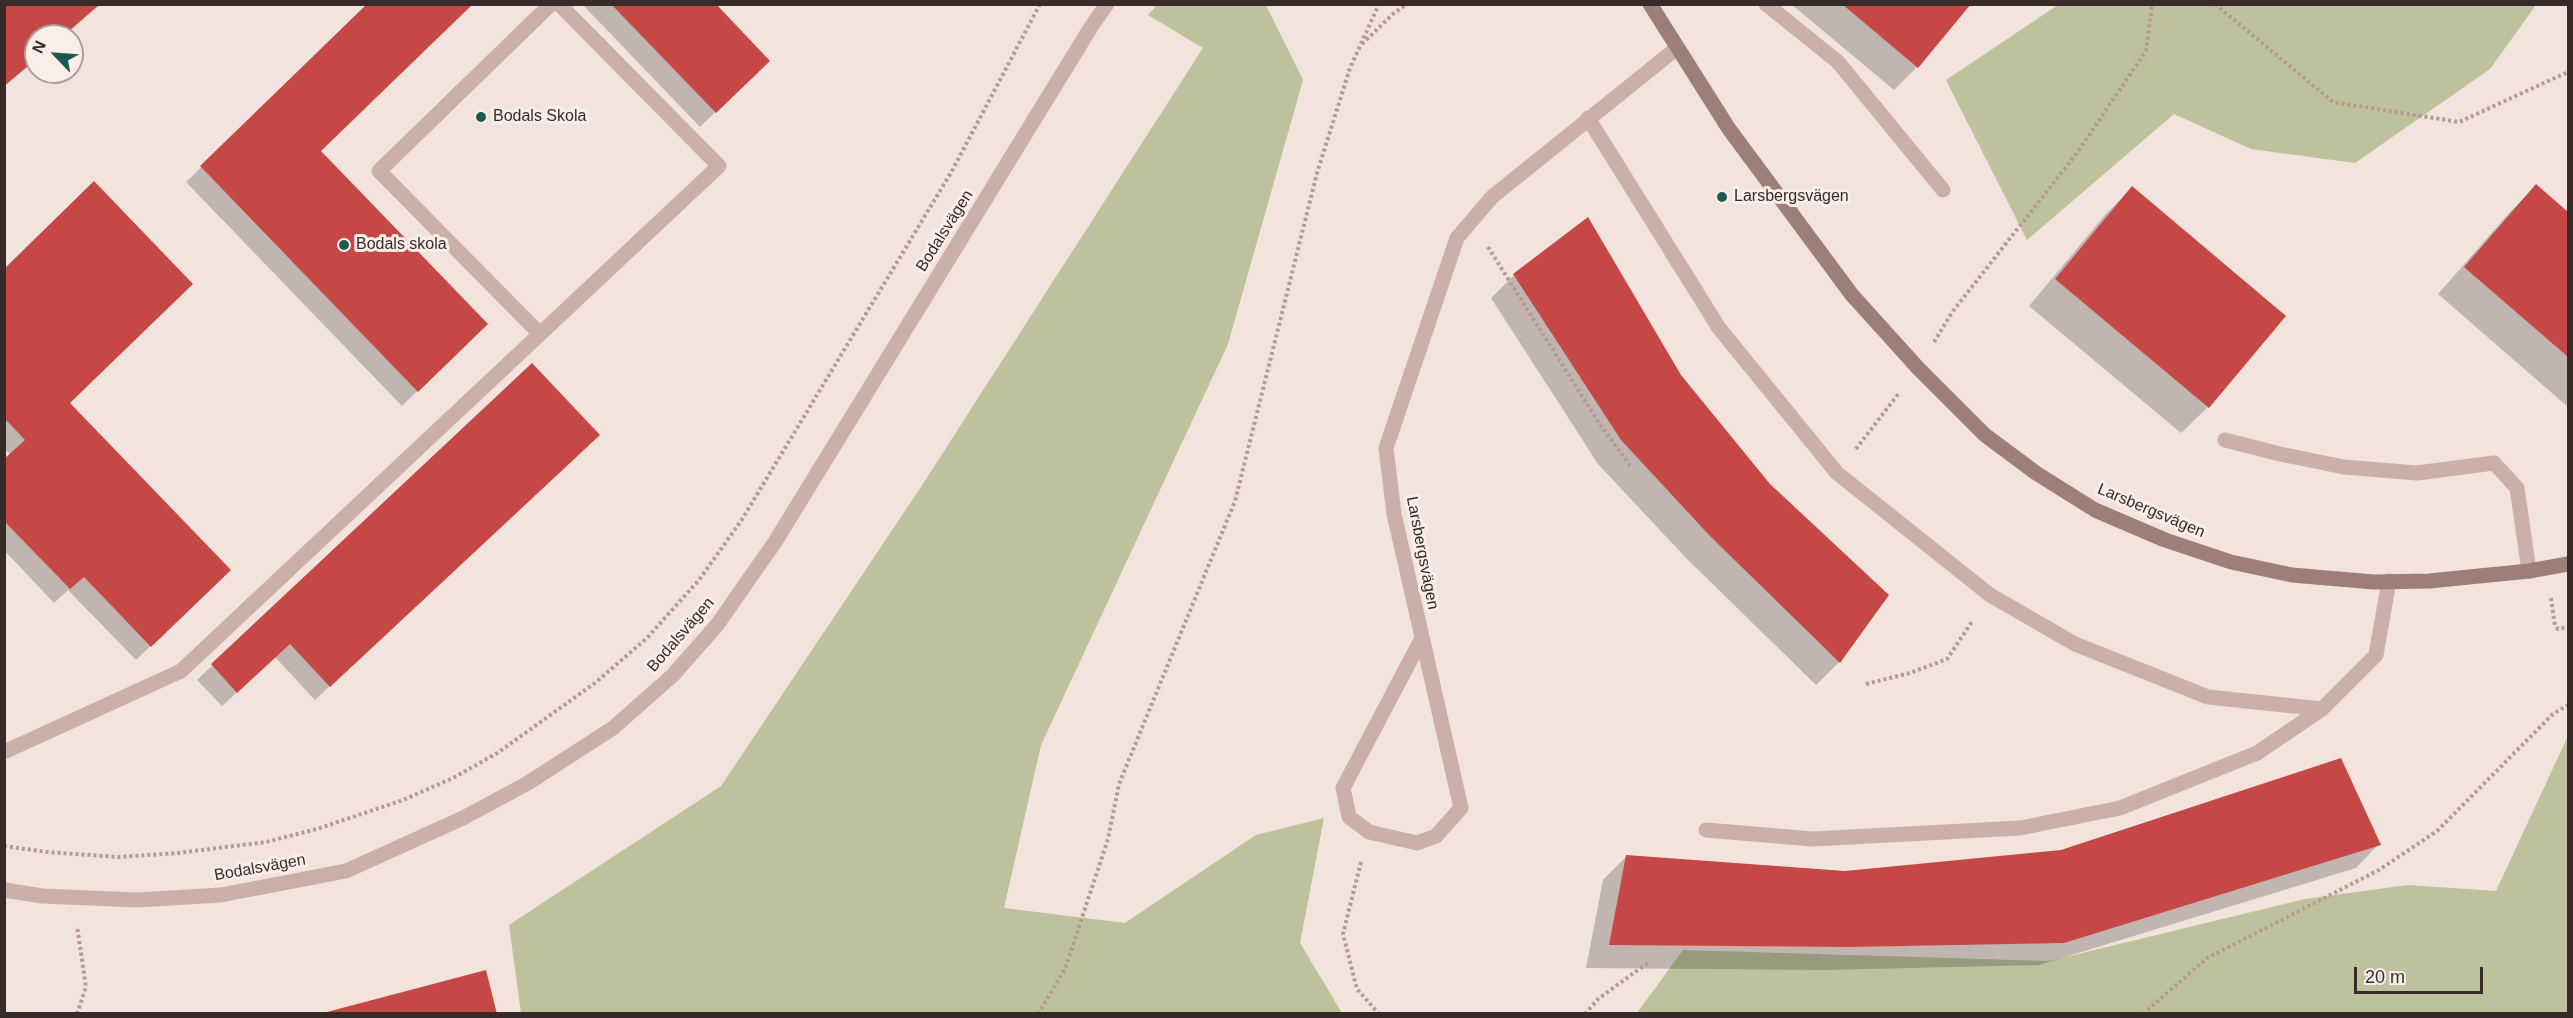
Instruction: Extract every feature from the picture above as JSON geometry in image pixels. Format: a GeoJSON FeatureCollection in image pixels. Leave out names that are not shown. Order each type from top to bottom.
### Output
{"type":"FeatureCollection","features":[{"type":"Feature","properties":{"kind":"street"},"geometry":{"type":"LineString","coordinates":[[540,334],[379,171],[551,4]]}},
{"type":"Feature","properties":{"kind":"street"},"geometry":{"type":"LineString","coordinates":[[4,752],[181,671],[719,166],[559,4]]}},
{"type":"Feature","properties":{"kind":"street","name":"Bodalsvägen"},"geometry":{"type":"LineString","coordinates":[[4,890],[42,896],[137,900],[221,895],[346,871],[463,818],[528,783],[614,728],[673,675],[717,625],[775,542],[1107,4]]}},
{"type":"Feature","properties":{"kind":"street","name":"Larsbergsvägen"},"geometry":{"type":"LineString","coordinates":[[1650,4],[1729,129],[1845,286],[1918,368],[1985,435],[2036,473],[2096,510],[2165,540],[2230,562],[2292,575],[2374,582],[2429,580],[2529,571],[2568,564]]}},
{"type":"Feature","properties":{"kind":"street"},"geometry":{"type":"LineString","coordinates":[[1766,4],[1838,62],[1943,190]]}},
{"type":"Feature","properties":{"kind":"street","name":"Larsbergsvägen"},"geometry":{"type":"LineString","coordinates":[[1369,832],[1417,843],[1436,836],[1461,808],[1394,514],[1386,448],[1457,238],[1492,197],[1677,48]]}},
{"type":"Feature","properties":{"kind":"street"},"geometry":{"type":"LineString","coordinates":[[1588,118],[1719,328],[1838,473],[1990,595],[2075,644],[2208,697],[2322,709]]}},
{"type":"Feature","properties":{"kind":"street"},"geometry":{"type":"LineString","coordinates":[[2225,440],[2344,467],[2417,473],[2494,463],[2517,488],[2529,571]]}},
{"type":"Feature","properties":{"kind":"street"},"geometry":{"type":"LineString","coordinates":[[1706,830],[1813,839],[2020,828],[2120,808],[2257,753],[2322,709],[2376,655],[2390,581]]}},
{"type":"Feature","properties":{"kind":"street"},"geometry":{"type":"LineString","coordinates":[[1369,832],[1349,817],[1343,788],[1421,640]]}},
{"type":"Feature","properties":{"kind":"path"},"geometry":{"type":"LineString","coordinates":[[4,846],[47,852],[118,857],[178,853],[266,842],[317,829],[403,800],[453,778],[499,752],[595,683],[647,638],[699,580],[741,521],[952,171],[1040,4]]}},
{"type":"Feature","properties":{"kind":"path"},"geometry":{"type":"LineString","coordinates":[[1038,1014],[1065,969],[1108,839],[1119,784],[1235,501],[1317,173],[1350,68],[1379,4]]}},
{"type":"Feature","properties":{"kind":"path"},"geometry":{"type":"LineString","coordinates":[[1361,45],[1393,14],[1407,4]]}},
{"type":"Feature","properties":{"kind":"path"},"geometry":{"type":"LineString","coordinates":[[1838,473],[1918,368],[1953,311],[2077,153],[2146,51],[2152,4]]}},
{"type":"Feature","properties":{"kind":"path"},"geometry":{"type":"LineString","coordinates":[[2215,4],[2333,102],[2459,122],[2568,72]]}},
{"type":"Feature","properties":{"kind":"path"},"geometry":{"type":"LineString","coordinates":[[1472,220],[1599,423],[1631,467]]}},
{"type":"Feature","properties":{"kind":"path"},"geometry":{"type":"LineString","coordinates":[[1866,684],[1910,673],[1947,659],[1990,595]]}},
{"type":"Feature","properties":{"kind":"path"},"geometry":{"type":"LineString","coordinates":[[2555,626],[2558,629],[2568,627]]}},
{"type":"Feature","properties":{"kind":"path"},"geometry":{"type":"LineString","coordinates":[[2143,1014],[2207,958],[2379,870],[2437,831],[2553,714],[2568,705]]}},
{"type":"Feature","properties":{"kind":"path"},"geometry":{"type":"LineString","coordinates":[[1369,832],[1343,934],[1357,989],[1379,1014]]}},
{"type":"Feature","properties":{"kind":"path"},"geometry":{"type":"LineString","coordinates":[[73,897],[86,987],[77,1014]]}},
{"type":"Feature","properties":{"kind":"path"},"geometry":{"type":"LineString","coordinates":[[1585,1014],[1598,999],[1649,962]]}},
{"type":"Feature","properties":{"kind":"green space"},"geometry":{"type":"Polygon","coordinates":[[[1157,5],[1266,5],[1303,80],[1228,344],[1041,745],[1004,908],[1125,923],[1256,835],[1324,818],[1300,943],[1342,1013],[521,1013],[509,925],[721,786],[919,490],[1203,48],[1148,15],[1157,5]]]}},
{"type":"Feature","properties":{"kind":"green space"},"geometry":{"type":"Polygon","coordinates":[[[2058,5],[2536,5],[2490,69],[2355,163],[2251,149],[2174,114],[2027,240],[1946,80],[2058,5]]]}},
{"type":"Feature","properties":{"kind":"green space"},"geometry":{"type":"Polygon","coordinates":[[[2568,736],[2568,1013],[1637,1013],[1683,950],[2049,961],[2305,899],[2408,885],[2496,891],[2568,736]]]}},
{"type":"Feature","properties":{"kind":"building"},"geometry":{"type":"Polygon","coordinates":[[[4,4],[100,4],[77,24],[24,24],[24,69],[4,86],[4,4]]]}},
{"type":"Feature","properties":{"kind":"building","name":"Bodals skola"},"geometry":{"type":"Polygon","coordinates":[[[367,4],[473,4],[321,151],[488,324],[418,392],[200,166],[367,4]]]}},
{"type":"Feature","properties":{"kind":"building"},"geometry":{"type":"Polygon","coordinates":[[[611,4],[716,4],[770,61],[716,113],[611,4]]]}},
{"type":"Feature","properties":{"kind":"building"},"geometry":{"type":"Polygon","coordinates":[[[1842,4],[1971,4],[1918,68],[1842,4]]]}},
{"type":"Feature","properties":{"kind":"building"},"geometry":{"type":"Polygon","coordinates":[[[94,181],[193,284],[70,403],[231,570],[151,647],[84,577],[70,589],[4,521],[4,459],[25,440],[5,419],[5,268],[94,181]]]}},
{"type":"Feature","properties":{"kind":"building"},"geometry":{"type":"Polygon","coordinates":[[[2536,184],[2568,212],[2568,357],[2464,267],[2536,184]]]}},
{"type":"Feature","properties":{"kind":"building"},"geometry":{"type":"Polygon","coordinates":[[[2132,186],[2286,316],[2209,408],[2055,279],[2132,186]]]}},
{"type":"Feature","properties":{"kind":"building"},"geometry":{"type":"Polygon","coordinates":[[[1588,217],[1681,375],[1770,484],[1889,595],[1840,663],[1709,535],[1621,440],[1513,274],[1588,217]]]}},
{"type":"Feature","properties":{"kind":"building"},"geometry":{"type":"Polygon","coordinates":[[[532,363],[600,435],[330,687],[290,644],[237,693],[211,664],[532,363]]]}},
{"type":"Feature","properties":{"kind":"building"},"geometry":{"type":"Polygon","coordinates":[[[2341,758],[2381,845],[2064,943],[1849,947],[1609,945],[1626,855],[1845,871],[2061,850],[2341,758]]]}},
{"type":"Feature","properties":{"kind":"building"},"geometry":{"type":"Polygon","coordinates":[[[486,970],[497,1014],[323,1014],[323,1013],[486,970]]]}},
{"type":"Feature","properties":{"kind":"place","name":"Bodals Skola"},"geometry":{"type":"Point","coordinates":[481,117]}},
{"type":"Feature","properties":{"kind":"place","name":"Larsbergsvägen"},"geometry":{"type":"Point","coordinates":[1722,197]}},
{"type":"Feature","properties":{"kind":"place","name":"Bodals skola"},"geometry":{"type":"Point","coordinates":[344,245]}}]}
